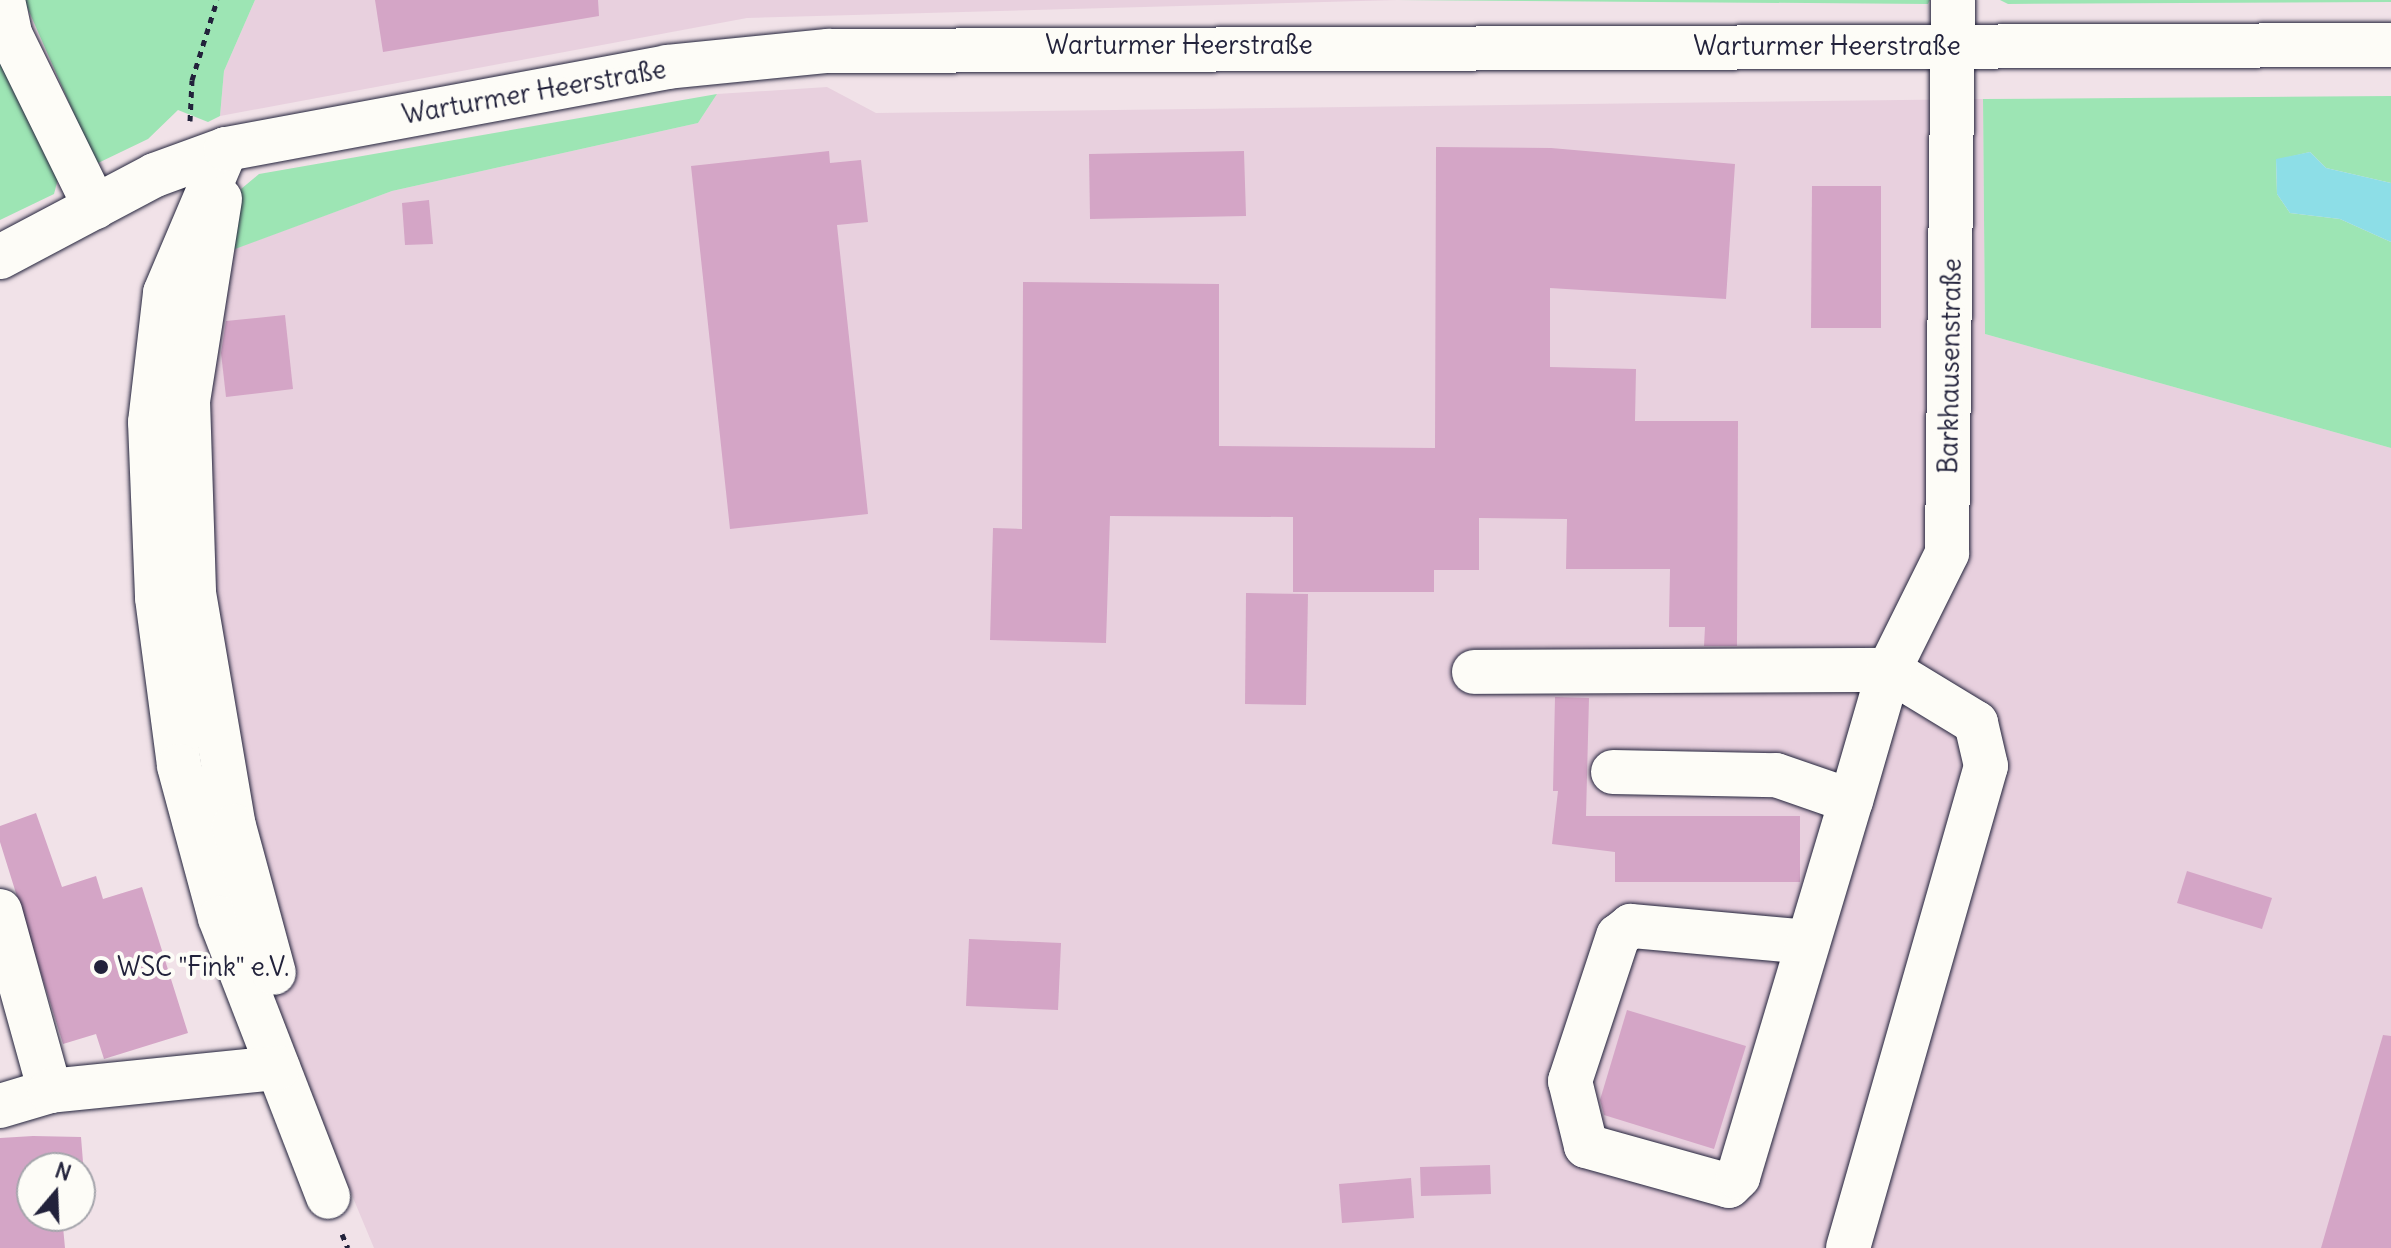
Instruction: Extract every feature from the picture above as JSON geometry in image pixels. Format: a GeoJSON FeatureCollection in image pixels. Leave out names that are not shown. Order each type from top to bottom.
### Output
{"type":"FeatureCollection","features":[{"type":"Feature","properties":{"kind":"street"},"geometry":{"type":"LineString","coordinates":[[3,0],[10,34],[95,207]]}},
{"type":"Feature","properties":{"kind":"street","name":"Barkhausenstraße"},"geometry":{"type":"LineString","coordinates":[[1808,942],[1631,926],[1618,936],[1570,1081],[1586,1146],[1729,1186],[1738,1177],[1851,801],[1889,670],[1947,553],[1953,0]]}},
{"type":"Feature","properties":{"kind":"street","name":"Warturmer Heerstraße"},"geometry":{"type":"LineString","coordinates":[[0,257],[95,207],[207,156],[667,67],[828,51],[1392,44],[1954,48],[2391,45]]}},
{"type":"Feature","properties":{"kind":"street"},"geometry":{"type":"LineString","coordinates":[[207,156],[188,400],[194,593],[234,826],[274,973]]}},
{"type":"Feature","properties":{"kind":"street"},"geometry":{"type":"LineString","coordinates":[[207,156],[165,293],[150,422],[157,598],[179,766],[220,918],[328,1197]]}},
{"type":"Feature","properties":{"kind":"street"},"geometry":{"type":"LineString","coordinates":[[1474,672],[1889,670],[1976,723],[1986,766],[1848,1248]]}},
{"type":"Feature","properties":{"kind":"street"},"geometry":{"type":"LineString","coordinates":[[1613,772],[1776,775],[1851,801]]}},
{"type":"Feature","properties":{"kind":"street"},"geometry":{"type":"LineString","coordinates":[[0,911],[50,1091]]}},
{"type":"Feature","properties":{"kind":"street"},"geometry":{"type":"LineString","coordinates":[[0,1106],[50,1091],[278,1068]]}},
{"type":"Feature","properties":{"kind":"path"},"geometry":{"type":"LineString","coordinates":[[207,156],[192,80],[217,0]]}},
{"type":"Feature","properties":{"kind":"shaded area"},"geometry":{"type":"Polygon","coordinates":[[[255,0],[1397,0],[747,18],[220,116],[224,71],[255,0]]]}},
{"type":"Feature","properties":{"kind":"shaded area"},"geometry":{"type":"Polygon","coordinates":[[[827,87],[876,113],[1983,99],[1985,334],[2391,448],[2391,1248],[374,1248],[287,1040],[219,828],[177,578],[214,256],[392,191],[698,123],[717,94],[827,87]]]}},
{"type":"Feature","properties":{"kind":"green space"},"geometry":{"type":"Polygon","coordinates":[[[24,0],[255,0],[224,71],[220,116],[208,122],[178,110],[148,139],[96,164],[24,0]]]}},
{"type":"Feature","properties":{"kind":"green space"},"geometry":{"type":"Polygon","coordinates":[[[1397,0],[1930,0],[1928,4],[1397,0]]]}},
{"type":"Feature","properties":{"kind":"green space"},"geometry":{"type":"Polygon","coordinates":[[[2000,0],[2391,0],[2391,2],[2008,4],[2000,0]]]}},
{"type":"Feature","properties":{"kind":"green space"},"geometry":{"type":"Polygon","coordinates":[[[0,41],[60,171],[54,194],[0,220],[0,41]]]}},
{"type":"Feature","properties":{"kind":"green space"},"geometry":{"type":"Polygon","coordinates":[[[717,94],[698,123],[392,191],[227,252],[241,189],[259,174],[717,94]]]}},
{"type":"Feature","properties":{"kind":"green space"},"geometry":{"type":"Polygon","coordinates":[[[2391,96],[2391,183],[2326,168],[2310,152],[2276,160],[2277,194],[2290,213],[2340,219],[2391,242],[2391,448],[1985,334],[1983,99],[2391,96]]]}},
{"type":"Feature","properties":{"kind":"water"},"geometry":{"type":"Polygon","coordinates":[[[2310,152],[2326,168],[2391,183],[2391,242],[2340,219],[2290,213],[2277,194],[2276,159],[2310,152]]]}},
{"type":"Feature","properties":{"kind":"building"},"geometry":{"type":"Polygon","coordinates":[[[375,0],[598,0],[599,16],[383,52],[375,0]]]}},
{"type":"Feature","properties":{"kind":"building"},"geometry":{"type":"Polygon","coordinates":[[[1436,147],[1551,148],[1735,164],[1726,299],[1550,288],[1550,367],[1636,369],[1635,421],[1738,421],[1737,646],[1704,646],[1705,627],[1669,627],[1670,569],[1566,569],[1567,519],[1479,518],[1479,570],[1434,570],[1434,592],[1293,592],[1293,517],[1110,516],[1106,643],[990,640],[993,528],[1022,529],[1023,282],[1219,284],[1219,446],[1435,448],[1436,147]]]}},
{"type":"Feature","properties":{"kind":"building"},"geometry":{"type":"Polygon","coordinates":[[[829,151],[830,163],[861,160],[868,222],[837,225],[868,514],[730,529],[691,166],[829,151]]]}},
{"type":"Feature","properties":{"kind":"building"},"geometry":{"type":"Polygon","coordinates":[[[1244,151],[1246,216],[1090,219],[1089,154],[1244,151]]]}},
{"type":"Feature","properties":{"kind":"building"},"geometry":{"type":"Polygon","coordinates":[[[1812,186],[1881,186],[1881,328],[1811,328],[1812,186]]]}},
{"type":"Feature","properties":{"kind":"building"},"geometry":{"type":"Polygon","coordinates":[[[429,200],[433,244],[405,245],[402,203],[429,200]]]}},
{"type":"Feature","properties":{"kind":"building"},"geometry":{"type":"Polygon","coordinates":[[[285,315],[293,389],[226,397],[221,353],[226,321],[285,315]]]}},
{"type":"Feature","properties":{"kind":"building"},"geometry":{"type":"Polygon","coordinates":[[[1246,593],[1308,594],[1306,705],[1245,704],[1246,593]]]}},
{"type":"Feature","properties":{"kind":"building"},"geometry":{"type":"Polygon","coordinates":[[[1555,697],[1589,698],[1586,816],[1800,816],[1800,882],[1615,882],[1615,852],[1552,844],[1558,791],[1553,791],[1555,697]]]}},
{"type":"Feature","properties":{"kind":"building","name":"WSC \"Fink\" e.V."},"geometry":{"type":"Polygon","coordinates":[[[36,813],[62,887],[96,876],[103,899],[142,887],[188,1033],[104,1059],[96,1034],[63,1044],[0,842],[0,826],[36,813]]]}},
{"type":"Feature","properties":{"kind":"building"},"geometry":{"type":"Polygon","coordinates":[[[2187,871],[2272,898],[2262,929],[2177,903],[2187,871]]]}},
{"type":"Feature","properties":{"kind":"building"},"geometry":{"type":"Polygon","coordinates":[[[969,939],[1061,943],[1058,1010],[966,1006],[969,939]]]}},
{"type":"Feature","properties":{"kind":"building"},"geometry":{"type":"Polygon","coordinates":[[[1627,1010],[1746,1046],[1714,1149],[1604,1115],[1600,1100],[1627,1010]]]}},
{"type":"Feature","properties":{"kind":"building"},"geometry":{"type":"Polygon","coordinates":[[[2383,1035],[2391,1036],[2391,1248],[2321,1248],[2383,1035]]]}},
{"type":"Feature","properties":{"kind":"building"},"geometry":{"type":"Polygon","coordinates":[[[81,1137],[82,1152],[16,1152],[16,1232],[64,1232],[65,1248],[0,1248],[0,1138],[81,1137]]]}},
{"type":"Feature","properties":{"kind":"building"},"geometry":{"type":"Polygon","coordinates":[[[1490,1165],[1491,1194],[1421,1196],[1420,1167],[1490,1165]]]}},
{"type":"Feature","properties":{"kind":"building"},"geometry":{"type":"Polygon","coordinates":[[[1411,1178],[1414,1218],[1342,1223],[1339,1184],[1411,1178]]]}},
{"type":"Feature","properties":{"kind":"place","name":"WSC \"Fink\" e.V."},"geometry":{"type":"Point","coordinates":[101,967]}}]}
